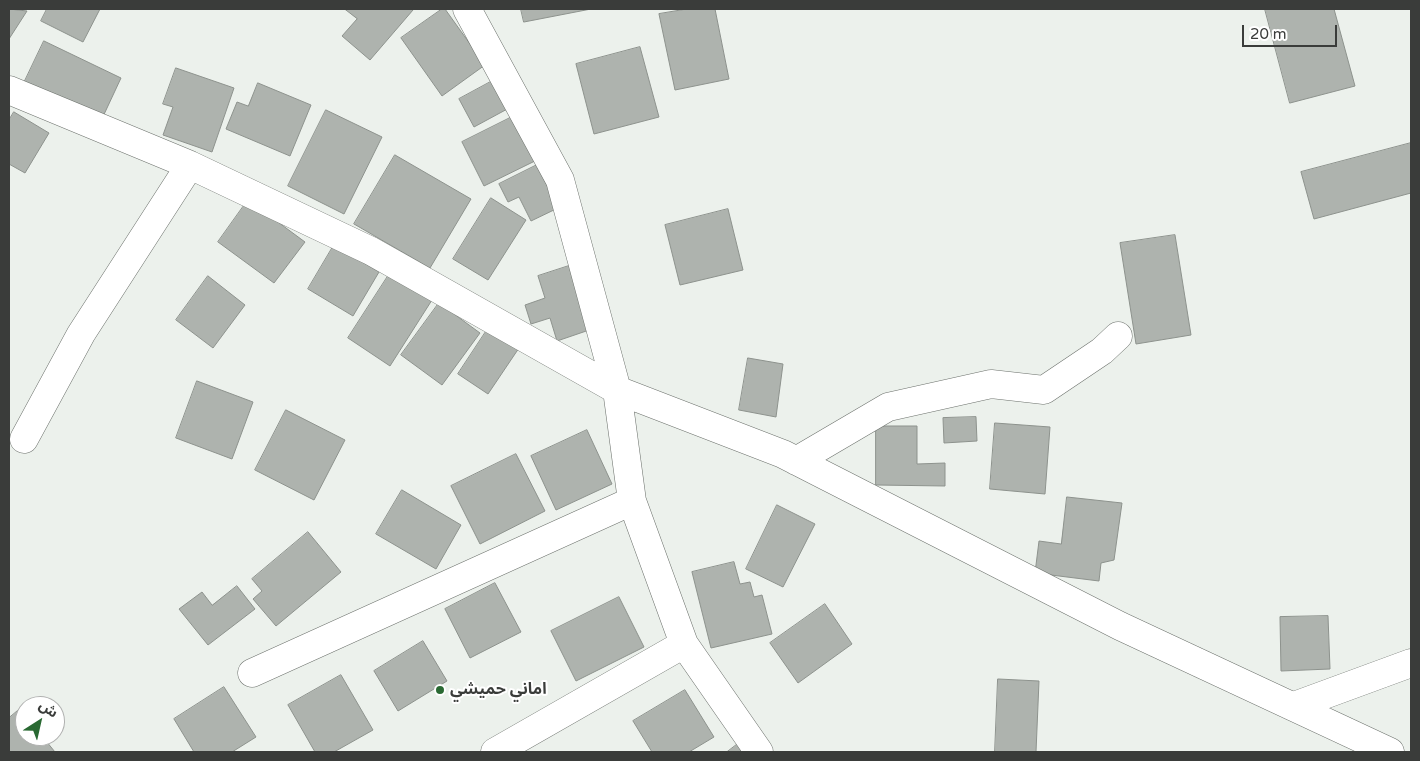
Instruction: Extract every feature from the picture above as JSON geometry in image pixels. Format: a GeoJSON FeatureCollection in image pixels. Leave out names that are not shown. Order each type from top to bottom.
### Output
{"type":"FeatureCollection","features":[{"type":"Feature","properties":{"kind":"street"},"geometry":{"type":"LineString","coordinates":[[467,9],[560,180],[617,390],[632,501],[684,644],[759,752]]}},
{"type":"Feature","properties":{"kind":"street"},"geometry":{"type":"LineString","coordinates":[[9,90],[190,165],[371,251],[617,390],[796,461],[1120,626],[1390,752]]}},
{"type":"Feature","properties":{"kind":"street"},"geometry":{"type":"LineString","coordinates":[[24,439],[81,334],[190,165]]}},
{"type":"Feature","properties":{"kind":"street"},"geometry":{"type":"LineString","coordinates":[[796,461],[888,407],[991,384],[1044,390],[1102,351],[1118,336]]}},
{"type":"Feature","properties":{"kind":"street"},"geometry":{"type":"LineString","coordinates":[[252,673],[632,501]]}},
{"type":"Feature","properties":{"kind":"street"},"geometry":{"type":"LineString","coordinates":[[495,752],[684,644]]}},
{"type":"Feature","properties":{"kind":"street"},"geometry":{"type":"LineString","coordinates":[[1294,706],[1411,663]]}},
{"type":"Feature","properties":{"kind":"building"},"geometry":{"type":"Polygon","coordinates":[[[9,9],[27,11],[9,39],[9,9]]]}},
{"type":"Feature","properties":{"kind":"building"},"geometry":{"type":"Polygon","coordinates":[[[47,9],[100,9],[83,42],[41,21],[47,9]]]}},
{"type":"Feature","properties":{"kind":"building"},"geometry":{"type":"Polygon","coordinates":[[[345,9],[413,10],[370,60],[342,36],[357,19],[345,9]]]}},
{"type":"Feature","properties":{"kind":"building"},"geometry":{"type":"Polygon","coordinates":[[[442,9],[445,9],[485,65],[442,96],[401,38],[442,9]]]}},
{"type":"Feature","properties":{"kind":"building"},"geometry":{"type":"Polygon","coordinates":[[[521,9],[591,9],[524,22],[521,9]]]}},
{"type":"Feature","properties":{"kind":"building"},"geometry":{"type":"Polygon","coordinates":[[[687,9],[715,9],[729,79],[675,90],[659,14],[687,9]]]}},
{"type":"Feature","properties":{"kind":"building"},"geometry":{"type":"Polygon","coordinates":[[[1265,9],[1334,9],[1355,86],[1290,103],[1265,9]]]}},
{"type":"Feature","properties":{"kind":"building"},"geometry":{"type":"Polygon","coordinates":[[[44,41],[121,78],[100,123],[23,85],[44,41]]]}},
{"type":"Feature","properties":{"kind":"building"},"geometry":{"type":"Polygon","coordinates":[[[640,47],[659,117],[594,134],[576,64],[640,47]]]}},
{"type":"Feature","properties":{"kind":"building"},"geometry":{"type":"Polygon","coordinates":[[[176,68],[234,88],[212,152],[163,135],[173,107],[163,104],[176,68]]]}},
{"type":"Feature","properties":{"kind":"building"},"geometry":{"type":"Polygon","coordinates":[[[496,79],[511,107],[474,127],[459,99],[496,79]]]}},
{"type":"Feature","properties":{"kind":"building"},"geometry":{"type":"Polygon","coordinates":[[[258,83],[311,105],[290,156],[226,129],[237,102],[248,106],[258,83]]]}},
{"type":"Feature","properties":{"kind":"building"},"geometry":{"type":"Polygon","coordinates":[[[326,110],[382,137],[344,214],[288,186],[326,110]]]}},
{"type":"Feature","properties":{"kind":"building"},"geometry":{"type":"Polygon","coordinates":[[[14,112],[49,133],[25,173],[9,164],[9,120],[14,112]]]}},
{"type":"Feature","properties":{"kind":"building"},"geometry":{"type":"Polygon","coordinates":[[[516,115],[539,159],[484,186],[462,142],[516,115]]]}},
{"type":"Feature","properties":{"kind":"building"},"geometry":{"type":"Polygon","coordinates":[[[1411,143],[1411,193],[1314,219],[1301,172],[1411,143]]]}},
{"type":"Feature","properties":{"kind":"building"},"geometry":{"type":"Polygon","coordinates":[[[395,155],[471,199],[430,268],[354,224],[395,155]]]}},
{"type":"Feature","properties":{"kind":"building"},"geometry":{"type":"Polygon","coordinates":[[[537,165],[558,208],[531,221],[519,197],[508,202],[499,184],[537,165]]]}},
{"type":"Feature","properties":{"kind":"building"},"geometry":{"type":"Polygon","coordinates":[[[491,198],[526,220],[488,280],[453,259],[491,198]]]}},
{"type":"Feature","properties":{"kind":"building"},"geometry":{"type":"Polygon","coordinates":[[[248,200],[305,242],[274,283],[218,242],[248,200]]]}},
{"type":"Feature","properties":{"kind":"building"},"geometry":{"type":"Polygon","coordinates":[[[728,209],[743,270],[680,285],[665,225],[728,209]]]}},
{"type":"Feature","properties":{"kind":"building"},"geometry":{"type":"Polygon","coordinates":[[[1175,235],[1191,335],[1136,344],[1120,243],[1175,235]]]}},
{"type":"Feature","properties":{"kind":"building"},"geometry":{"type":"Polygon","coordinates":[[[334,245],[379,272],[353,316],[308,289],[334,245]]]}},
{"type":"Feature","properties":{"kind":"building"},"geometry":{"type":"Polygon","coordinates":[[[578,263],[598,327],[557,341],[550,318],[531,324],[525,305],[545,298],[538,276],[578,263]]]}},
{"type":"Feature","properties":{"kind":"building"},"geometry":{"type":"Polygon","coordinates":[[[390,273],[432,300],[390,366],[348,338],[390,273]]]}},
{"type":"Feature","properties":{"kind":"building"},"geometry":{"type":"Polygon","coordinates":[[[208,276],[245,305],[213,348],[176,320],[208,276]]]}},
{"type":"Feature","properties":{"kind":"building"},"geometry":{"type":"Polygon","coordinates":[[[439,303],[480,333],[442,385],[401,355],[439,303]]]}},
{"type":"Feature","properties":{"kind":"building"},"geometry":{"type":"Polygon","coordinates":[[[489,327],[519,348],[488,394],[458,374],[489,327]]]}},
{"type":"Feature","properties":{"kind":"building"},"geometry":{"type":"Polygon","coordinates":[[[748,358],[783,364],[776,417],[739,410],[748,358]]]}},
{"type":"Feature","properties":{"kind":"building"},"geometry":{"type":"Polygon","coordinates":[[[197,381],[253,402],[232,459],[176,438],[197,381]]]}},
{"type":"Feature","properties":{"kind":"building"},"geometry":{"type":"Polygon","coordinates":[[[286,410],[345,440],[314,500],[255,470],[286,410]]]}},
{"type":"Feature","properties":{"kind":"building"},"geometry":{"type":"Polygon","coordinates":[[[976,417],[977,441],[944,443],[943,418],[976,417]]]}},
{"type":"Feature","properties":{"kind":"building"},"geometry":{"type":"Polygon","coordinates":[[[995,423],[1050,427],[1045,494],[990,489],[995,423]]]}},
{"type":"Feature","properties":{"kind":"building"},"geometry":{"type":"Polygon","coordinates":[[[876,426],[917,426],[917,464],[945,463],[945,486],[876,485],[876,426]]]}},
{"type":"Feature","properties":{"kind":"building"},"geometry":{"type":"Polygon","coordinates":[[[587,430],[612,484],[556,510],[531,456],[587,430]]]}},
{"type":"Feature","properties":{"kind":"building"},"geometry":{"type":"Polygon","coordinates":[[[516,454],[545,511],[480,544],[451,486],[516,454]]]}},
{"type":"Feature","properties":{"kind":"building"},"geometry":{"type":"Polygon","coordinates":[[[402,490],[461,525],[436,569],[376,534],[402,490]]]}},
{"type":"Feature","properties":{"kind":"building"},"geometry":{"type":"Polygon","coordinates":[[[1067,497],[1122,503],[1114,560],[1101,563],[1099,581],[1035,573],[1039,541],[1061,544],[1067,497]]]}},
{"type":"Feature","properties":{"kind":"building"},"geometry":{"type":"Polygon","coordinates":[[[777,505],[815,524],[783,587],[746,569],[777,505]]]}},
{"type":"Feature","properties":{"kind":"building"},"geometry":{"type":"Polygon","coordinates":[[[308,532],[341,572],[276,626],[253,599],[262,591],[252,579],[308,532]]]}},
{"type":"Feature","properties":{"kind":"building"},"geometry":{"type":"Polygon","coordinates":[[[734,562],[740,584],[750,582],[754,597],[762,595],[772,634],[711,648],[692,572],[734,562]]]}},
{"type":"Feature","properties":{"kind":"building"},"geometry":{"type":"Polygon","coordinates":[[[495,583],[521,632],[470,658],[445,609],[495,583]]]}},
{"type":"Feature","properties":{"kind":"building"},"geometry":{"type":"Polygon","coordinates":[[[237,586],[255,609],[208,645],[179,609],[202,592],[212,605],[237,586]]]}},
{"type":"Feature","properties":{"kind":"building"},"geometry":{"type":"Polygon","coordinates":[[[619,597],[644,647],[576,681],[551,631],[619,597]]]}},
{"type":"Feature","properties":{"kind":"building"},"geometry":{"type":"Polygon","coordinates":[[[825,604],[852,644],[798,683],[770,643],[825,604]]]}},
{"type":"Feature","properties":{"kind":"building"},"geometry":{"type":"Polygon","coordinates":[[[1328,616],[1330,669],[1281,671],[1280,617],[1328,616]]]}},
{"type":"Feature","properties":{"kind":"building"},"geometry":{"type":"Polygon","coordinates":[[[423,641],[447,681],[398,711],[374,671],[423,641]]]}},
{"type":"Feature","properties":{"kind":"building"},"geometry":{"type":"Polygon","coordinates":[[[341,675],[373,730],[334,752],[315,752],[288,705],[341,675]]]}},
{"type":"Feature","properties":{"kind":"building"},"geometry":{"type":"Polygon","coordinates":[[[998,679],[1039,681],[1036,752],[995,752],[998,679]]]}},
{"type":"Feature","properties":{"kind":"building"},"geometry":{"type":"Polygon","coordinates":[[[224,687],[256,737],[232,752],[194,752],[174,719],[224,687]]]}},
{"type":"Feature","properties":{"kind":"building"},"geometry":{"type":"Polygon","coordinates":[[[685,690],[714,737],[689,752],[652,752],[633,721],[685,690]]]}},
{"type":"Feature","properties":{"kind":"building"},"geometry":{"type":"Polygon","coordinates":[[[15,713],[15,746],[50,746],[55,752],[9,752],[9,718],[15,713]]]}},
{"type":"Feature","properties":{"kind":"building"},"geometry":{"type":"Polygon","coordinates":[[[739,743],[745,752],[727,752],[739,743]]]}},
{"type":"Feature","properties":{"kind":"place","name":"اماني حميشي"},"geometry":{"type":"Point","coordinates":[440,690]}}]}
